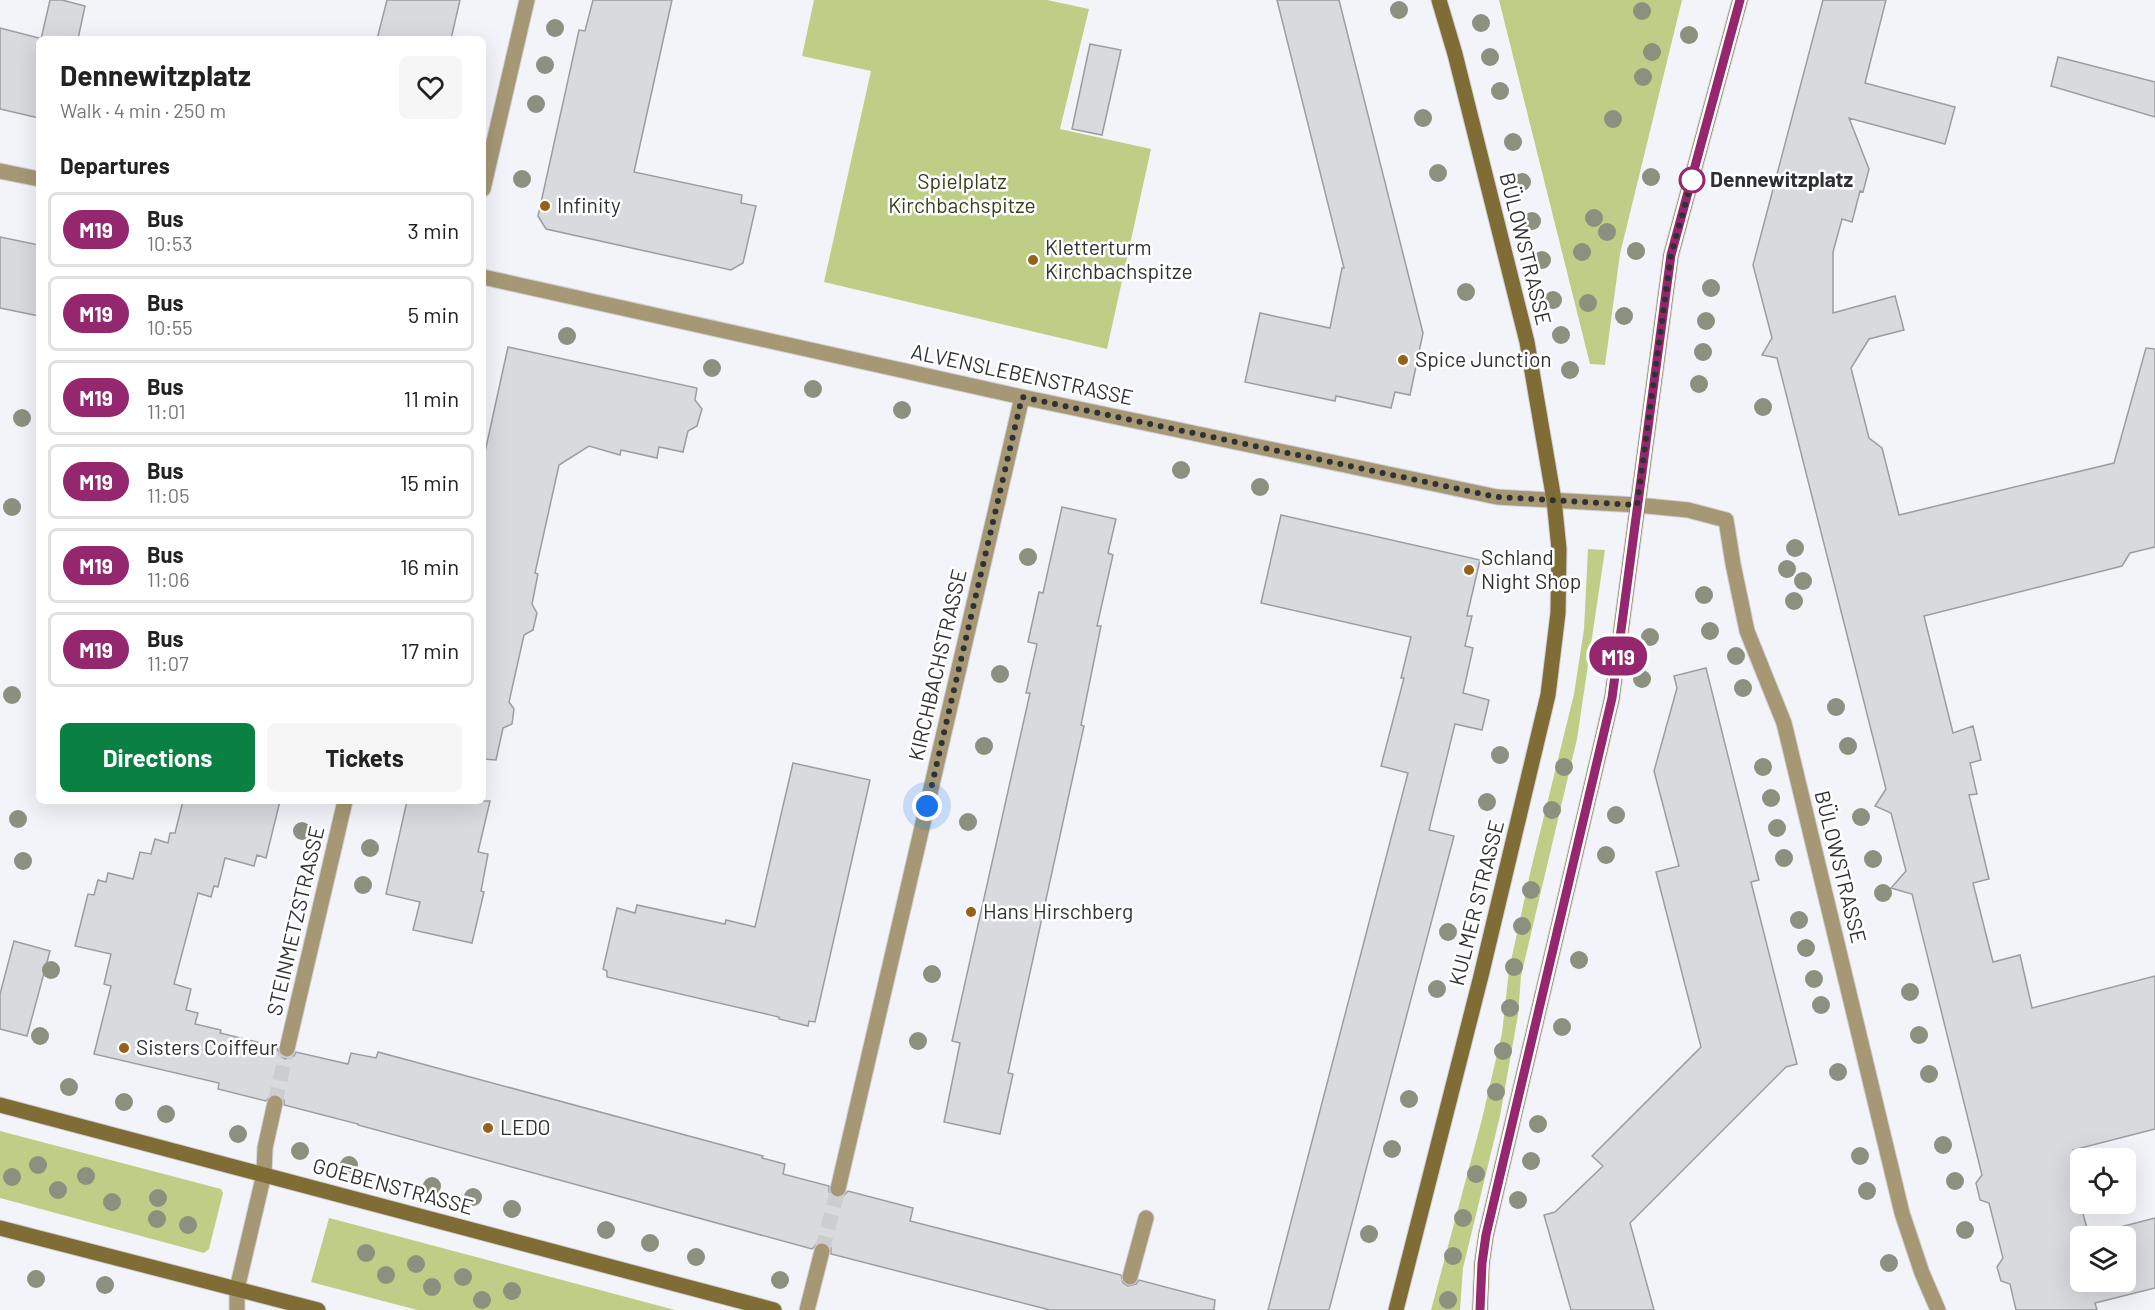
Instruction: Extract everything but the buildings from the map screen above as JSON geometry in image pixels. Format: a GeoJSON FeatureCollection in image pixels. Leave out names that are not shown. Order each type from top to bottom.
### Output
{"type":"FeatureCollection","features":[{"type":"Feature","properties":{"kind":"main road","name":"BÜLOWSTRASSE"},"geometry":{"type":"LineString","coordinates":[[1439,0],[1455,54],[1527,342],[1554,500]]}},
{"type":"Feature","properties":{"kind":"main road"},"geometry":{"type":"LineString","coordinates":[[1480,1310],[1486,1235],[1612,698],[1671,255],[1740,0]]}},
{"type":"Feature","properties":{"kind":"main road","name":"KULMER STRASSE"},"geometry":{"type":"LineString","coordinates":[[1396,1310],[1478,988],[1548,695],[1558,613],[1559,549],[1554,500]]}},
{"type":"Feature","properties":{"kind":"main road","name":"GOEBENSTRASSE"},"geometry":{"type":"LineString","coordinates":[[0,1105],[774,1310]]}},
{"type":"Feature","properties":{"kind":"main road"},"geometry":{"type":"LineString","coordinates":[[0,1228],[318,1310]]}},
{"type":"Feature","properties":{"kind":"street"},"geometry":{"type":"LineString","coordinates":[[486,176],[527,0]]}},
{"type":"Feature","properties":{"kind":"street"},"geometry":{"type":"LineString","coordinates":[[0,171],[36,178]]}},
{"type":"Feature","properties":{"kind":"street","name":"ALVENSLEBENSTRASSE"},"geometry":{"type":"LineString","coordinates":[[486,278],[1022,397],[1497,497],[1554,500]]}},
{"type":"Feature","properties":{"kind":"street","name":"KIRCHBACHSTRASSE"},"geometry":{"type":"LineString","coordinates":[[838,1189],[1022,397]]}},
{"type":"Feature","properties":{"kind":"street","name":"BÜLOWSTRASSE"},"geometry":{"type":"LineString","coordinates":[[1554,500],[1688,510],[1726,520],[1732,564],[1747,631],[1784,723],[1902,1213],[1922,1273],[1938,1310]]}},
{"type":"Feature","properties":{"kind":"street","name":"STEINMETZSTRASSE"},"geometry":{"type":"LineString","coordinates":[[287,1050],[344,804]]}},
{"type":"Feature","properties":{"kind":"street"},"geometry":{"type":"LineString","coordinates":[[237,1310],[237,1289],[264,1174],[265,1148],[274,1103]]}},
{"type":"Feature","properties":{"kind":"street"},"geometry":{"type":"LineString","coordinates":[[1130,1278],[1146,1218]]}},
{"type":"Feature","properties":{"kind":"street"},"geometry":{"type":"LineString","coordinates":[[807,1310],[822,1251]]}},
{"type":"Feature","properties":{"kind":"green space","name":"Spielplatz Kirchbachspitze"},"geometry":{"type":"Polygon","coordinates":[[[814,0],[1047,0],[1089,9],[1060,129],[1151,149],[1107,349],[824,282],[871,71],[802,56],[814,0]]]}},
{"type":"Feature","properties":{"kind":"green space"},"geometry":{"type":"Polygon","coordinates":[[[1499,0],[1682,0],[1620,254],[1605,365],[1590,364],[1499,0]]]}},
{"type":"Feature","properties":{"kind":"green space"},"geometry":{"type":"Polygon","coordinates":[[[1588,549],[1605,550],[1577,739],[1521,976],[1518,1015],[1500,1116],[1463,1268],[1460,1310],[1431,1310],[1482,1119],[1502,1033],[1509,970],[1574,694],[1584,629],[1588,549]]]}},
{"type":"Feature","properties":{"kind":"green space"},"geometry":{"type":"Polygon","coordinates":[[[0,1131],[221,1189],[223,1193],[209,1249],[204,1253],[0,1198],[0,1131]]]}},
{"type":"Feature","properties":{"kind":"green space"},"geometry":{"type":"Polygon","coordinates":[[[329,1218],[675,1310],[417,1310],[311,1282],[329,1218]]]}},
{"type":"Feature","properties":{"kind":"tunnel"},"geometry":{"type":"LineString","coordinates":[[275,1103],[287,1049]]}},
{"type":"Feature","properties":{"kind":"tunnel"},"geometry":{"type":"LineString","coordinates":[[822,1251],[838,1189]]}},
{"type":"Feature","properties":{"kind":"bus line","name":"M19"},"geometry":{"type":"LineString","coordinates":[[1480,1310],[1486,1235],[1612,698],[1671,255],[1740,0]]}},
{"type":"Feature","properties":{"kind":"place","name":"Dennewitzplatz"},"geometry":{"type":"Point","coordinates":[1692,180]}},
{"type":"Feature","properties":{"kind":"place","name":"Infinity"},"geometry":{"type":"Point","coordinates":[545,206]}},
{"type":"Feature","properties":{"kind":"place","name":"Kletterturm Kirchbachspitze"},"geometry":{"type":"Point","coordinates":[1033,260]}},
{"type":"Feature","properties":{"kind":"place","name":"Spice Junction"},"geometry":{"type":"Point","coordinates":[1403,360]}},
{"type":"Feature","properties":{"kind":"place","name":"Schland Night Shop"},"geometry":{"type":"Point","coordinates":[1469,570]}},
{"type":"Feature","properties":{"kind":"place","name":"Hans Hirschberg"},"geometry":{"type":"Point","coordinates":[971,912]}},
{"type":"Feature","properties":{"kind":"place","name":"Sisters Coiffeur"},"geometry":{"type":"Point","coordinates":[124,1048]}},
{"type":"Feature","properties":{"kind":"place","name":"LEDO"},"geometry":{"type":"Point","coordinates":[488,1128]}},
{"type":"Feature","properties":{"kind":"route"},"geometry":{"type":"LineString","coordinates":[[927,806],[1022,397],[1497,497],[1637,505],[1671,255],[1692,180]]}}]}
